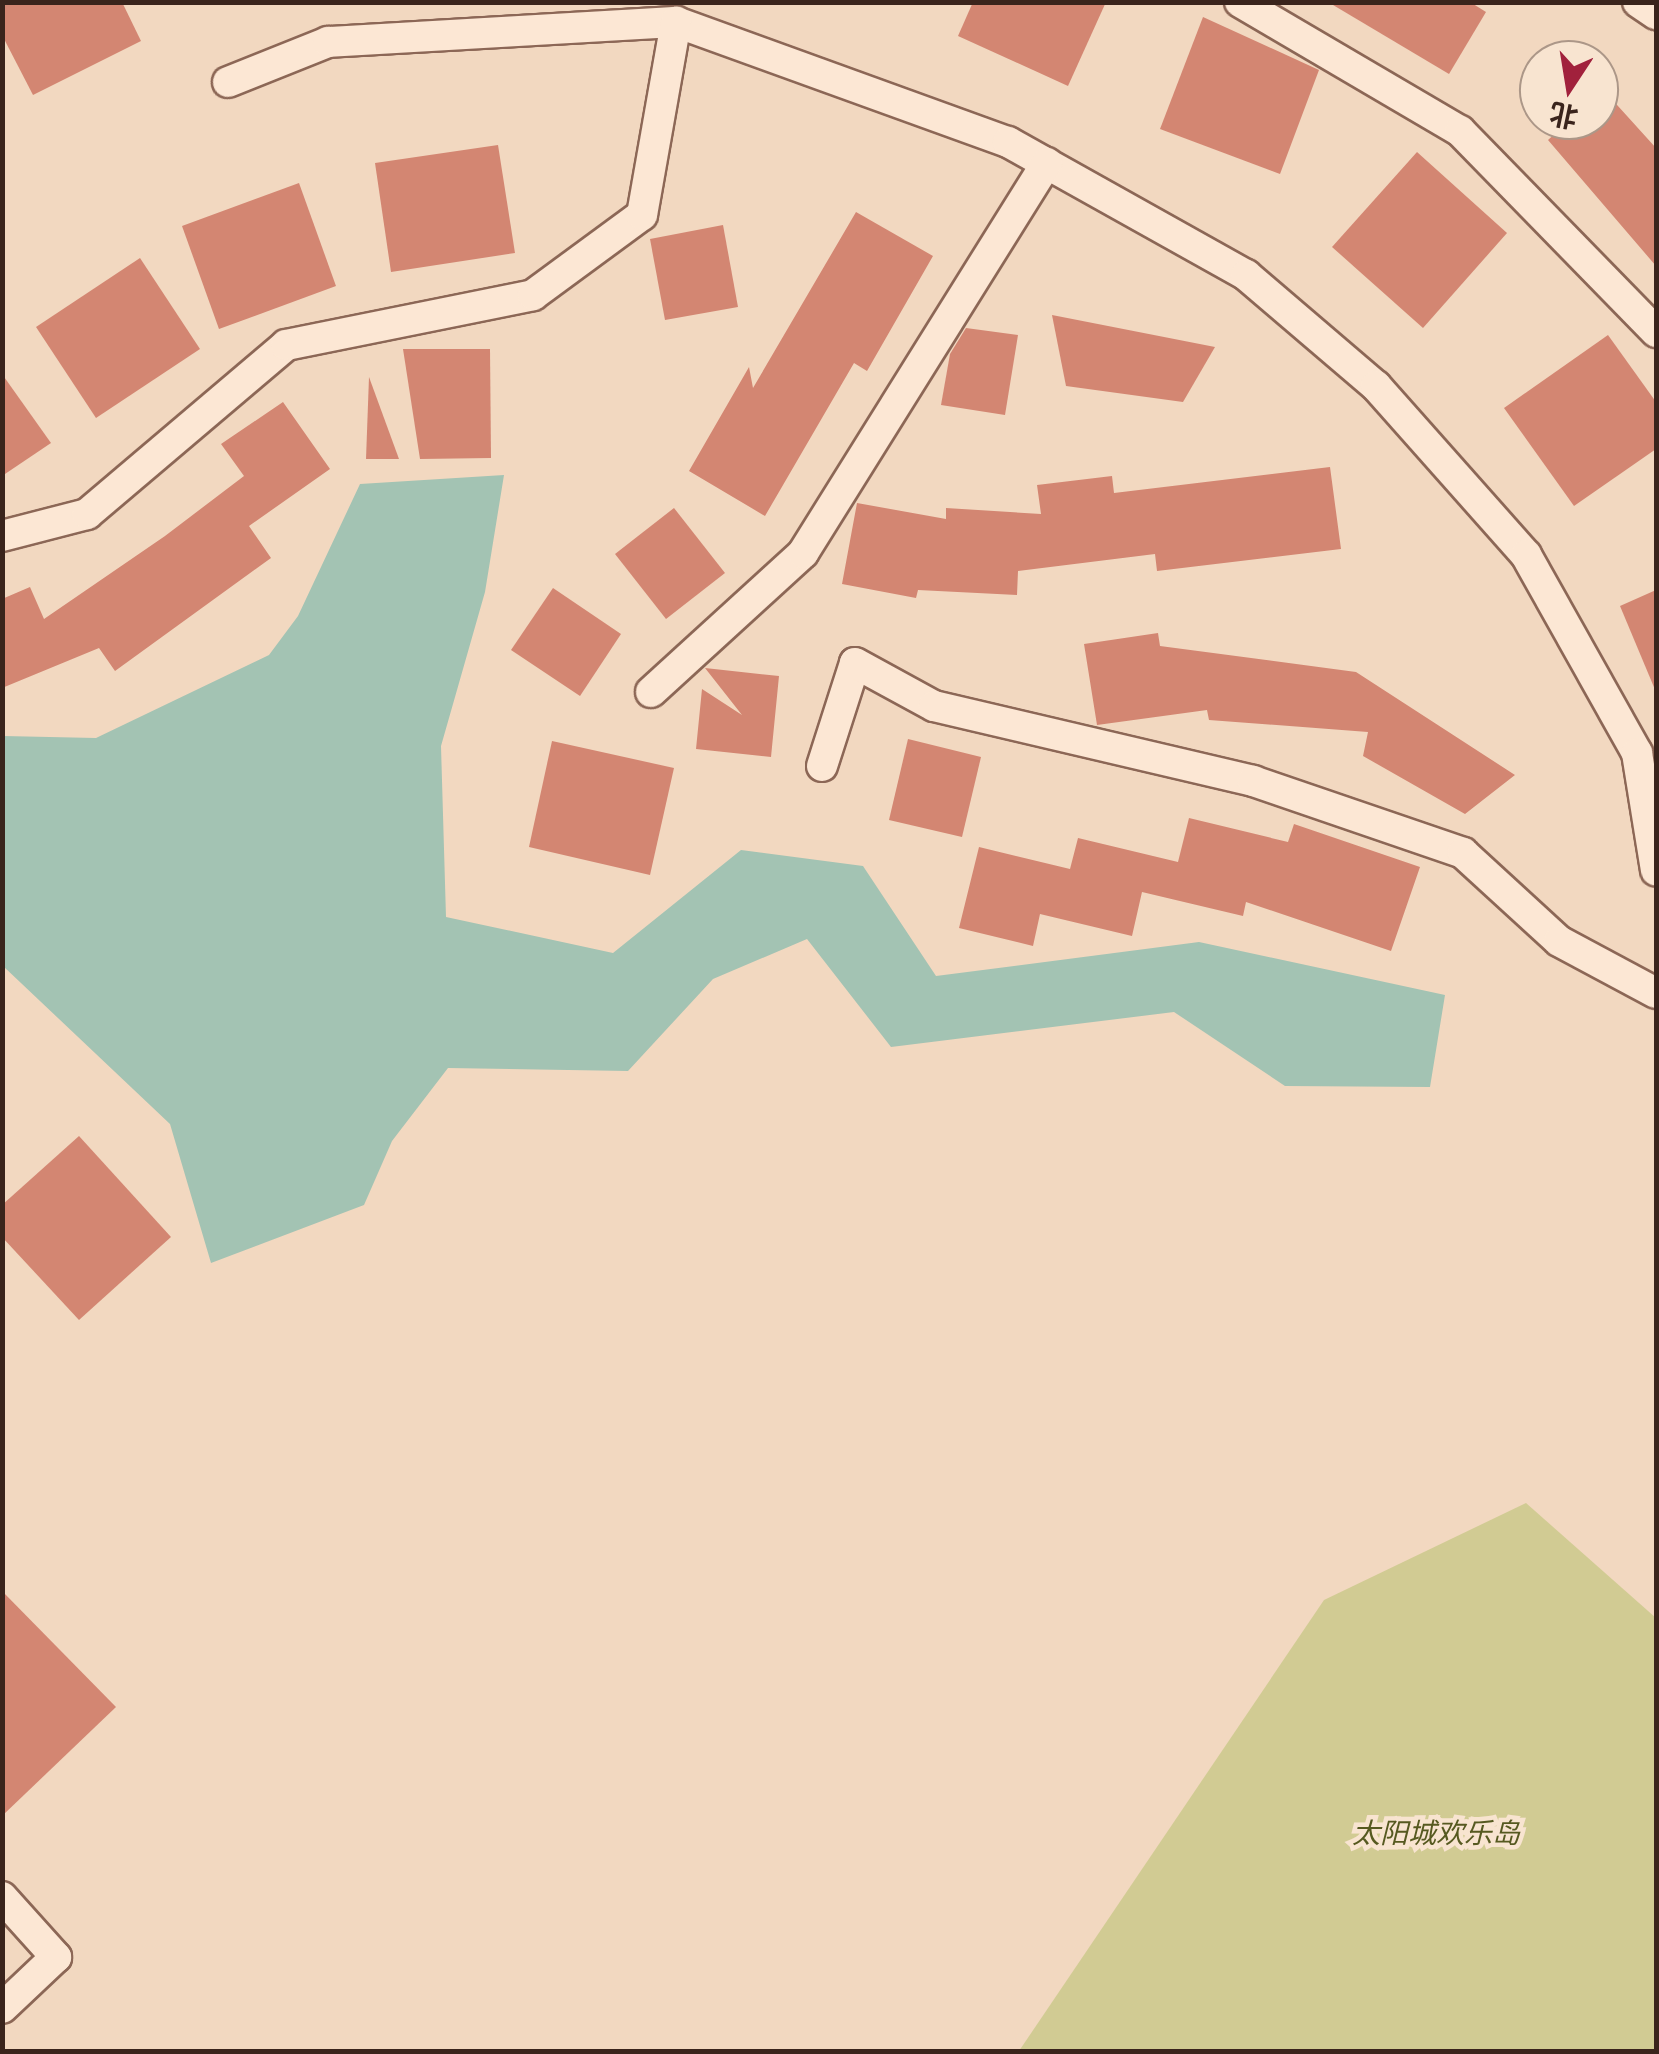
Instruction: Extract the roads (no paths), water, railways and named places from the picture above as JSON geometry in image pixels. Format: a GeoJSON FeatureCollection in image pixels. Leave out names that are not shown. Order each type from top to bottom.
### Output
{"type":"FeatureCollection","features":[{"type":"Feature","properties":{"kind":"street"},"geometry":{"type":"LineString","coordinates":[[1240,2],[1460,132],[1656,332]]}},
{"type":"Feature","properties":{"kind":"street"},"geometry":{"type":"LineString","coordinates":[[1638,2],[1656,14]]}},
{"type":"Feature","properties":{"kind":"street"},"geometry":{"type":"LineString","coordinates":[[2,536],[87,514],[286,345],[534,295],[642,215],[676,22]]}},
{"type":"Feature","properties":{"kind":"street"},"geometry":{"type":"LineString","coordinates":[[228,82],[328,42],[676,22],[1008,142],[1246,275],[1376,386],[1526,555],[1637,753],[1656,870]]}},
{"type":"Feature","properties":{"kind":"street"},"geometry":{"type":"LineString","coordinates":[[651,692],[803,554],[1047,164]]}},
{"type":"Feature","properties":{"kind":"street"},"geometry":{"type":"LineString","coordinates":[[822,766],[855,663],[934,706],[1254,781],[1463,852],[1559,941],[1656,993]]}},
{"type":"Feature","properties":{"kind":"street"},"geometry":{"type":"LineString","coordinates":[[2,1897],[56,1956],[13,1998]]}},
{"type":"Feature","properties":{"kind":"park label","name":"太阳城欢乐岛"},"geometry":{"type":"Point","coordinates":[1436,1831]}}]}
